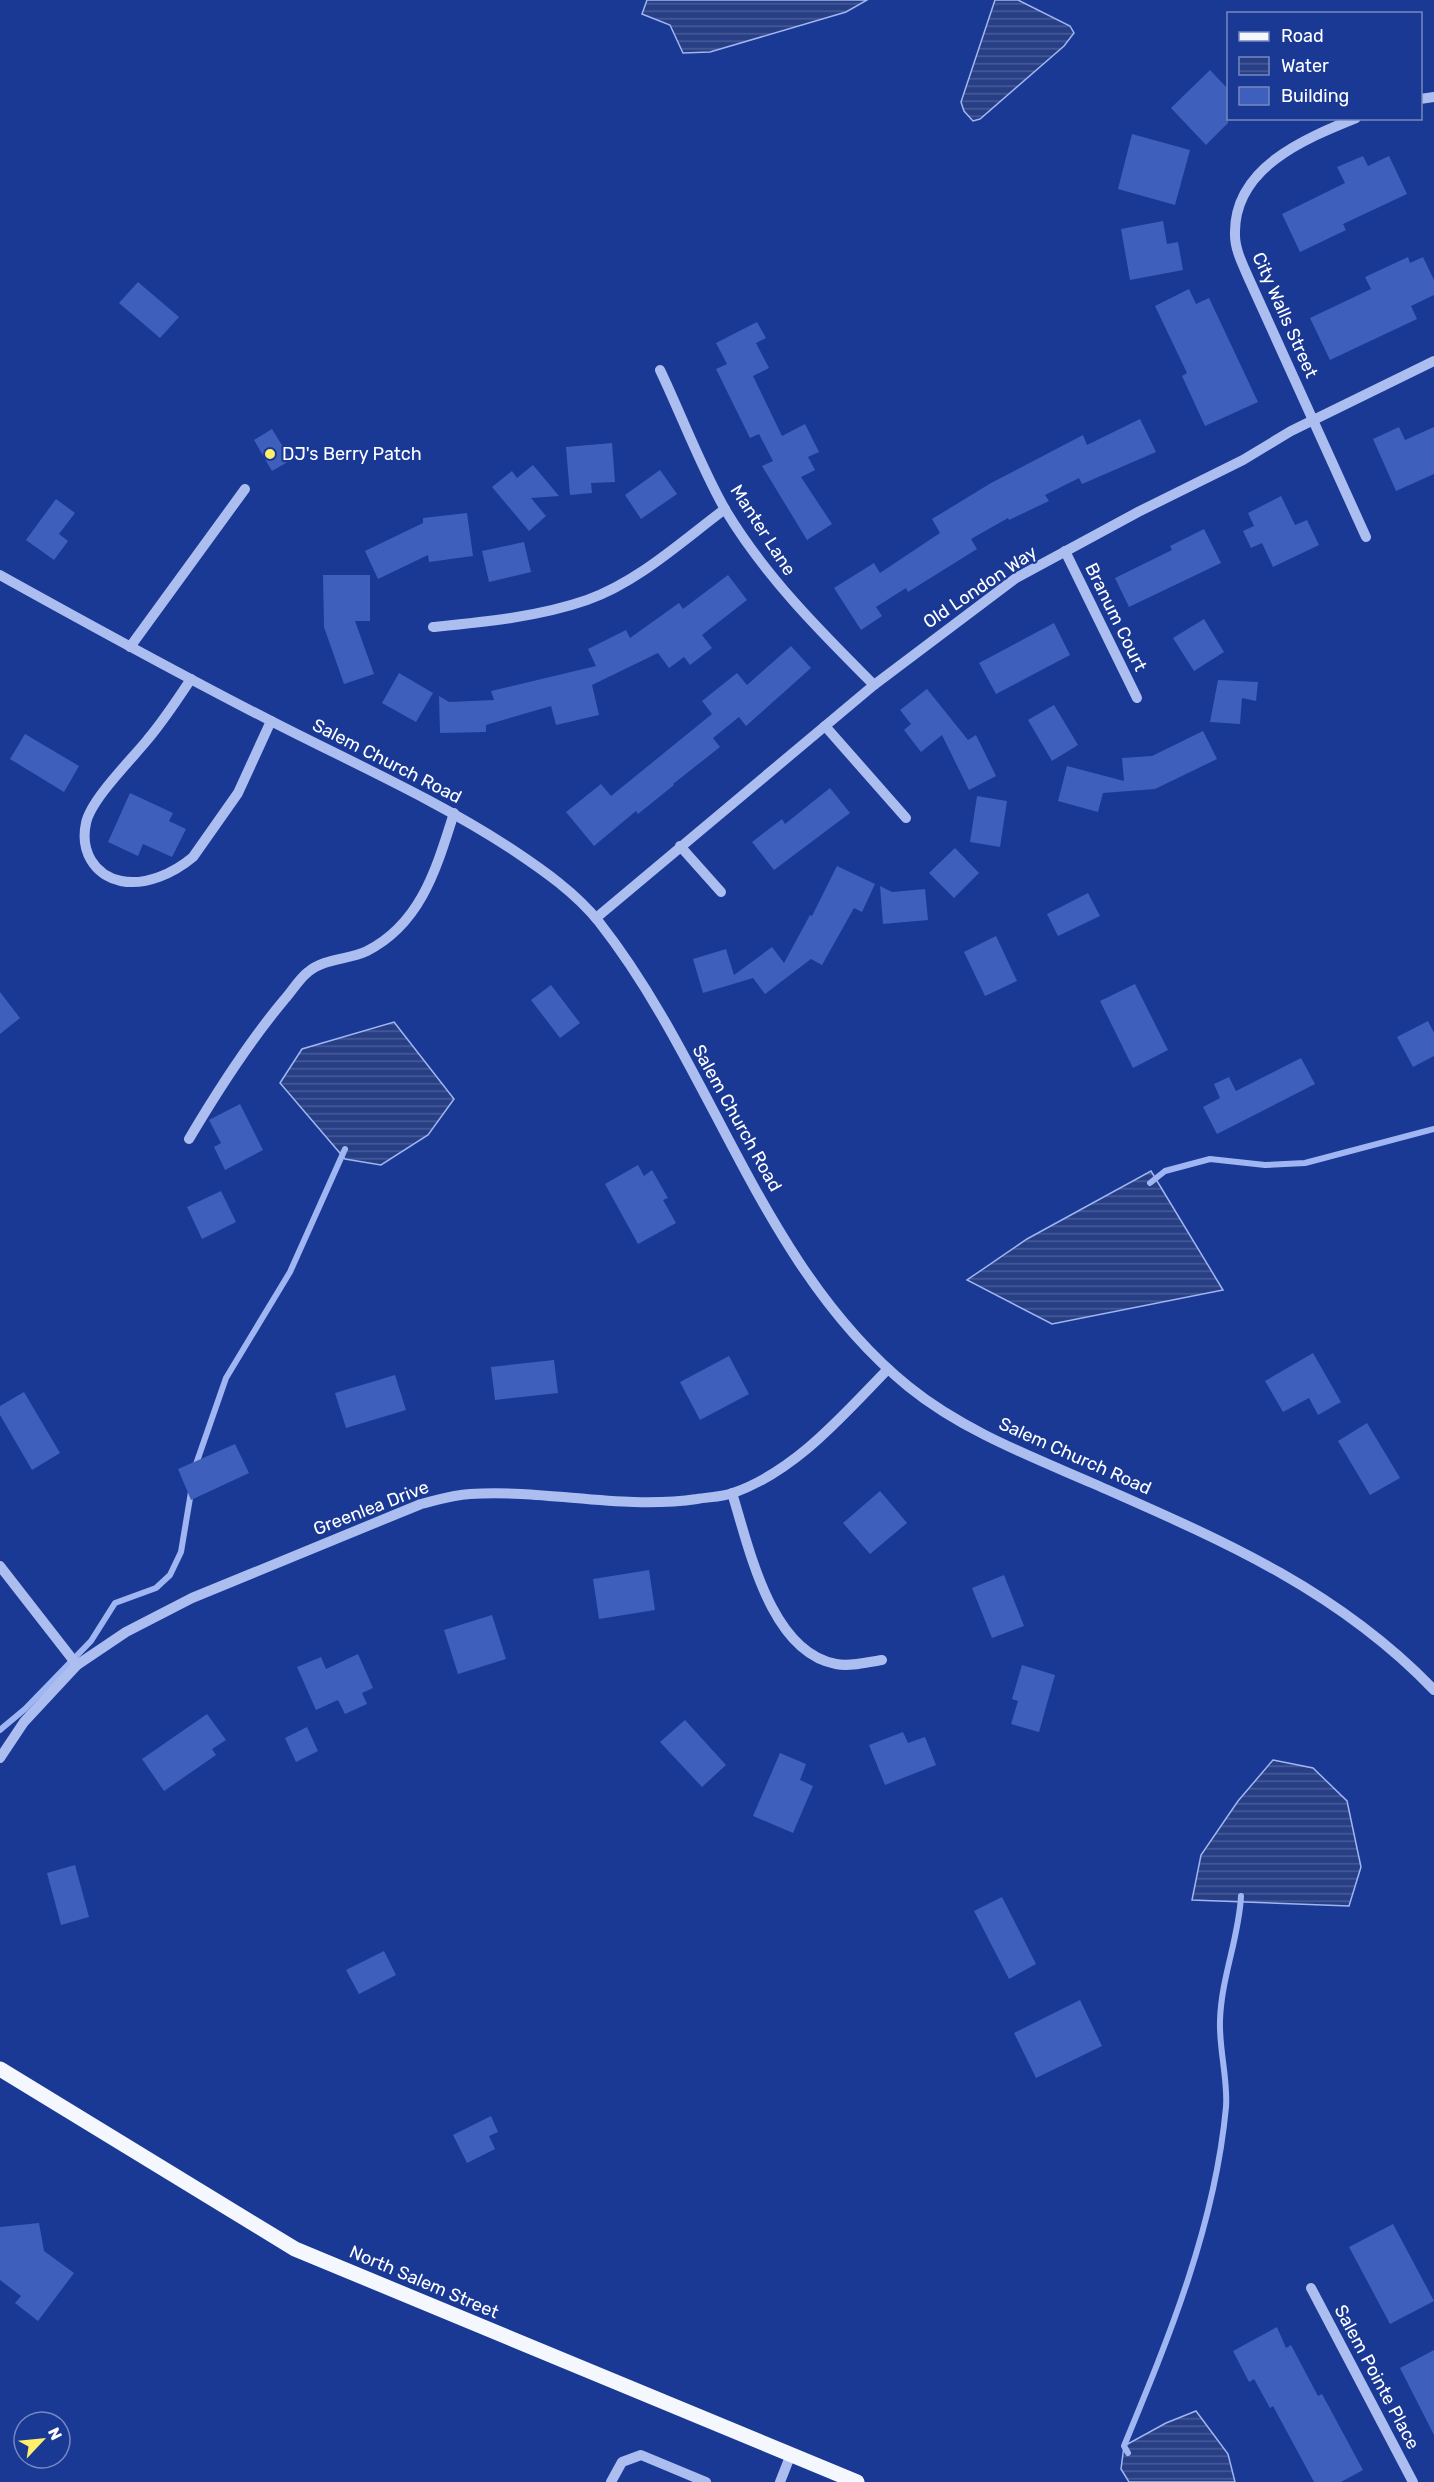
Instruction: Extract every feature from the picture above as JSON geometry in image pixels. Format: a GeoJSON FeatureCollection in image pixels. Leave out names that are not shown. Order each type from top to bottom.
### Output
{"type":"FeatureCollection","features":[{"type":"Feature","properties":{"kind":"main road","name":"North Salem Street"},"geometry":{"type":"LineString","coordinates":[[0,2069],[295,2249],[434,2309],[857,2482]]}},
{"type":"Feature","properties":{"kind":"street","name":"City Walls Street"},"geometry":{"type":"LineString","coordinates":[[1352,120],[1296,146],[1267,165],[1254,177],[1245,194],[1235,235],[1249,279],[1366,537]]}},
{"type":"Feature","properties":{"kind":"street","name":"Old London Way"},"geometry":{"type":"LineString","coordinates":[[596,918],[874,685],[1016,578],[1065,550],[1243,460],[1314,419],[1434,362]]}},
{"type":"Feature","properties":{"kind":"street","name":"Manter Lane"},"geometry":{"type":"LineString","coordinates":[[660,370],[725,509],[756,557],[791,601],[874,685]]}},
{"type":"Feature","properties":{"kind":"street"},"geometry":{"type":"LineString","coordinates":[[130,647],[245,489]]}},
{"type":"Feature","properties":{"kind":"street"},"geometry":{"type":"LineString","coordinates":[[433,627],[531,614],[588,600],[637,574],[725,509]]}},
{"type":"Feature","properties":{"kind":"street","name":"Branum Court"},"geometry":{"type":"LineString","coordinates":[[1065,550],[1137,698]]}},
{"type":"Feature","properties":{"kind":"street","name":"Salem Church Road"},"geometry":{"type":"LineString","coordinates":[[0,576],[271,722],[454,813],[530,861],[560,884],[596,918],[633,970],[758,1192],[818,1292],[865,1348],[939,1409],[987,1435],[1238,1549],[1318,1593],[1385,1642],[1434,1690]]}},
{"type":"Feature","properties":{"kind":"street"},"geometry":{"type":"LineString","coordinates":[[191,679],[148,739],[118,774],[86,821],[89,857],[97,870],[110,879],[131,883],[157,878],[183,866],[192,857],[237,792],[253,764],[271,722]]}},
{"type":"Feature","properties":{"kind":"street"},"geometry":{"type":"LineString","coordinates":[[825,726],[906,818]]}},
{"type":"Feature","properties":{"kind":"street"},"geometry":{"type":"LineString","coordinates":[[189,1138],[216,1093],[263,1025],[308,972],[331,960],[366,952],[392,934],[418,903],[433,878],[454,813]]}},
{"type":"Feature","properties":{"kind":"street"},"geometry":{"type":"LineString","coordinates":[[680,846],[721,892]]}},
{"type":"Feature","properties":{"kind":"street","name":"Greenlea Drive"},"geometry":{"type":"LineString","coordinates":[[0,1758],[24,1722],[77,1665],[126,1632],[192,1598],[421,1504],[479,1494],[531,1495],[630,1503],[671,1502],[732,1493],[787,1464],[810,1446],[888,1369]]}},
{"type":"Feature","properties":{"kind":"street"},"geometry":{"type":"LineString","coordinates":[[732,1493],[764,1591],[792,1637],[814,1657],[837,1665],[882,1660]]}},
{"type":"Feature","properties":{"kind":"street"},"geometry":{"type":"LineString","coordinates":[[0,1566],[77,1665]]}},
{"type":"Feature","properties":{"kind":"street","name":"Salem Pointe Place"},"geometry":{"type":"LineString","coordinates":[[1311,2288],[1413,2482]]}},
{"type":"Feature","properties":{"kind":"street"},"geometry":{"type":"LineString","coordinates":[[780,2482],[790,2454]]}},
{"type":"Feature","properties":{"kind":"street"},"geometry":{"type":"LineString","coordinates":[[611,2482],[622,2462],[641,2455],[706,2482]]}},
{"type":"Feature","properties":{"kind":"water"},"geometry":{"type":"Polygon","coordinates":[[[647,0],[867,0],[846,12],[710,52],[683,53],[670,25],[642,14],[647,0]]]}},
{"type":"Feature","properties":{"kind":"water"},"geometry":{"type":"Polygon","coordinates":[[[995,0],[1018,0],[1070,26],[1074,33],[1064,46],[980,119],[973,121],[964,111],[961,102],[995,0]]]}},
{"type":"Feature","properties":{"kind":"water"},"geometry":{"type":"Polygon","coordinates":[[[394,1022],[454,1099],[428,1135],[381,1165],[345,1159],[280,1083],[302,1049],[394,1022]]]}},
{"type":"Feature","properties":{"kind":"water"},"geometry":{"type":"Polygon","coordinates":[[[1151,1171],[1223,1290],[1052,1324],[967,1280],[1027,1239],[1151,1171]]]}},
{"type":"Feature","properties":{"kind":"water"},"geometry":{"type":"Polygon","coordinates":[[[1273,1760],[1313,1768],[1347,1801],[1361,1867],[1349,1906],[1192,1900],[1201,1855],[1238,1801],[1273,1760]]]}},
{"type":"Feature","properties":{"kind":"water"},"geometry":{"type":"Polygon","coordinates":[[[1196,2411],[1228,2454],[1235,2482],[1129,2482],[1121,2469],[1124,2446],[1166,2423],[1196,2411]]]}},
{"type":"Feature","properties":{"kind":"building"},"geometry":{"type":"Polygon","coordinates":[[[1210,70],[1227,88],[1228,123],[1206,145],[1171,108],[1210,70]]]}},
{"type":"Feature","properties":{"kind":"building"},"geometry":{"type":"Polygon","coordinates":[[[1132,134],[1190,150],[1175,205],[1118,189],[1132,134]]]}},
{"type":"Feature","properties":{"kind":"building"},"geometry":{"type":"Polygon","coordinates":[[[1363,156],[1368,166],[1389,156],[1407,194],[1343,224],[1346,230],[1300,252],[1282,214],[1345,183],[1337,167],[1363,156]]]}},
{"type":"Feature","properties":{"kind":"building"},"geometry":{"type":"Polygon","coordinates":[[[1163,221],[1167,244],[1178,242],[1183,270],[1130,280],[1121,229],[1163,221]]]}},
{"type":"Feature","properties":{"kind":"building"},"geometry":{"type":"Polygon","coordinates":[[[1408,257],[1410,263],[1423,257],[1434,280],[1434,295],[1411,306],[1417,319],[1330,360],[1310,318],[1371,289],[1365,277],[1408,257]]]}},
{"type":"Feature","properties":{"kind":"building"},"geometry":{"type":"Polygon","coordinates":[[[138,282],[179,317],[160,338],[119,303],[138,282]]]}},
{"type":"Feature","properties":{"kind":"building"},"geometry":{"type":"Polygon","coordinates":[[[1189,289],[1196,304],[1209,298],[1258,402],[1205,426],[1182,376],[1187,373],[1155,306],[1189,289]]]}},
{"type":"Feature","properties":{"kind":"building"},"geometry":{"type":"Polygon","coordinates":[[[757,322],[766,338],[756,343],[769,368],[753,376],[782,436],[805,424],[819,452],[808,457],[815,470],[801,477],[832,524],[807,540],[762,466],[773,461],[759,434],[750,438],[716,369],[727,364],[716,343],[757,322]]]}},
{"type":"Feature","properties":{"kind":"building"},"geometry":{"type":"Polygon","coordinates":[[[1140,419],[1156,452],[1082,484],[1079,478],[1045,495],[1049,501],[1009,520],[1008,518],[971,539],[977,549],[908,592],[906,588],[876,607],[882,616],[861,630],[834,588],[874,563],[880,573],[940,533],[932,519],[991,483],[1083,435],[1087,445],[1140,419]]]}},
{"type":"Feature","properties":{"kind":"building"},"geometry":{"type":"Polygon","coordinates":[[[1399,427],[1405,440],[1434,427],[1434,474],[1396,491],[1373,439],[1399,427]]]}},
{"type":"Feature","properties":{"kind":"building"},"geometry":{"type":"Polygon","coordinates":[[[272,429],[291,460],[272,471],[254,440],[272,429]]]}},
{"type":"Feature","properties":{"kind":"building"},"geometry":{"type":"Polygon","coordinates":[[[612,443],[615,482],[591,483],[592,493],[570,495],[566,447],[612,443]]]}},
{"type":"Feature","properties":{"kind":"building"},"geometry":{"type":"Polygon","coordinates":[[[533,465],[559,496],[531,498],[546,516],[529,531],[492,487],[512,471],[517,478],[533,465]]]}},
{"type":"Feature","properties":{"kind":"building"},"geometry":{"type":"Polygon","coordinates":[[[660,470],[677,494],[641,519],[625,495],[660,470]]]}},
{"type":"Feature","properties":{"kind":"building"},"geometry":{"type":"Polygon","coordinates":[[[1281,496],[1295,525],[1307,520],[1319,545],[1273,567],[1262,543],[1251,548],[1243,531],[1254,526],[1248,513],[1281,496]]]}},
{"type":"Feature","properties":{"kind":"building"},"geometry":{"type":"Polygon","coordinates":[[[56,499],[75,513],[59,534],[68,541],[54,560],[26,540],[56,499]]]}},
{"type":"Feature","properties":{"kind":"building"},"geometry":{"type":"Polygon","coordinates":[[[467,513],[473,556],[429,562],[428,555],[378,579],[365,551],[423,523],[423,518],[467,513]]]}},
{"type":"Feature","properties":{"kind":"building"},"geometry":{"type":"Polygon","coordinates":[[[1204,529],[1221,563],[1129,607],[1115,578],[1172,550],[1170,546],[1204,529]]]}},
{"type":"Feature","properties":{"kind":"building"},"geometry":{"type":"Polygon","coordinates":[[[524,542],[531,572],[489,582],[482,551],[524,542]]]}},
{"type":"Feature","properties":{"kind":"building"},"geometry":{"type":"Polygon","coordinates":[[[323,575],[370,575],[370,621],[355,621],[374,674],[344,684],[324,627],[323,575]]]}},
{"type":"Feature","properties":{"kind":"building"},"geometry":{"type":"Polygon","coordinates":[[[728,575],[747,600],[702,635],[712,648],[690,665],[684,657],[669,668],[658,653],[592,685],[599,715],[556,725],[551,706],[486,725],[486,732],[440,733],[439,696],[449,702],[494,700],[491,691],[596,666],[588,649],[626,630],[630,638],[679,603],[683,609],[728,575]]]}},
{"type":"Feature","properties":{"kind":"building"},"geometry":{"type":"Polygon","coordinates":[[[1204,619],[1224,652],[1194,671],[1173,638],[1204,619]]]}},
{"type":"Feature","properties":{"kind":"building"},"geometry":{"type":"Polygon","coordinates":[[[1054,623],[1070,655],[996,694],[979,663],[1054,623]]]}},
{"type":"Feature","properties":{"kind":"building"},"geometry":{"type":"Polygon","coordinates":[[[791,646],[811,668],[746,726],[739,717],[713,738],[720,747],[638,814],[636,811],[594,846],[566,812],[601,784],[611,796],[712,714],[702,701],[737,673],[747,685],[791,646]]]}},
{"type":"Feature","properties":{"kind":"building"},"geometry":{"type":"Polygon","coordinates":[[[399,673],[433,693],[416,722],[382,703],[399,673]]]}},
{"type":"Feature","properties":{"kind":"building"},"geometry":{"type":"Polygon","coordinates":[[[1218,680],[1258,682],[1256,701],[1242,698],[1240,724],[1210,722],[1218,680]]]}},
{"type":"Feature","properties":{"kind":"building"},"geometry":{"type":"Polygon","coordinates":[[[927,689],[968,740],[976,735],[996,776],[969,790],[942,735],[921,752],[904,730],[911,724],[900,710],[927,689]]]}},
{"type":"Feature","properties":{"kind":"building"},"geometry":{"type":"Polygon","coordinates":[[[1054,705],[1078,745],[1052,761],[1028,720],[1054,705]]]}},
{"type":"Feature","properties":{"kind":"building"},"geometry":{"type":"Polygon","coordinates":[[[1203,731],[1217,759],[1155,789],[1103,793],[1098,812],[1058,801],[1067,766],[1124,781],[1122,758],[1152,756],[1203,731]]]}},
{"type":"Feature","properties":{"kind":"building"},"geometry":{"type":"Polygon","coordinates":[[[25,734],[79,766],[64,792],[10,759],[25,734]]]}},
{"type":"Feature","properties":{"kind":"building"},"geometry":{"type":"Polygon","coordinates":[[[830,788],[850,813],[774,870],[752,842],[782,819],[785,824],[830,788]]]}},
{"type":"Feature","properties":{"kind":"building"},"geometry":{"type":"Polygon","coordinates":[[[130,793],[173,813],[169,821],[186,829],[172,857],[143,844],[138,856],[108,842],[130,793]]]}},
{"type":"Feature","properties":{"kind":"building"},"geometry":{"type":"Polygon","coordinates":[[[977,796],[1007,801],[1000,847],[970,842],[977,796]]]}},
{"type":"Feature","properties":{"kind":"building"},"geometry":{"type":"Polygon","coordinates":[[[955,848],[979,873],[954,898],[929,873],[955,848]]]}},
{"type":"Feature","properties":{"kind":"building"},"geometry":{"type":"Polygon","coordinates":[[[837,866],[875,884],[862,912],[854,908],[822,965],[811,959],[765,994],[753,978],[703,993],[693,959],[726,949],[734,975],[772,947],[784,963],[810,915],[812,916],[837,866]]]}},
{"type":"Feature","properties":{"kind":"building"},"geometry":{"type":"Polygon","coordinates":[[[880,886],[892,892],[925,889],[928,920],[883,924],[880,886]]]}},
{"type":"Feature","properties":{"kind":"building"},"geometry":{"type":"Polygon","coordinates":[[[1088,893],[1100,916],[1058,936],[1047,914],[1088,893]]]}},
{"type":"Feature","properties":{"kind":"building"},"geometry":{"type":"Polygon","coordinates":[[[996,936],[1017,981],[985,996],[964,952],[996,936]]]}},
{"type":"Feature","properties":{"kind":"building"},"geometry":{"type":"Polygon","coordinates":[[[1135,984],[1168,1050],[1133,1068],[1100,1001],[1135,984]]]}},
{"type":"Feature","properties":{"kind":"building"},"geometry":{"type":"Polygon","coordinates":[[[551,985],[580,1023],[560,1038],[531,1000],[551,985]]]}},
{"type":"Feature","properties":{"kind":"building"},"geometry":{"type":"Polygon","coordinates":[[[0,992],[20,1018],[0,1034],[0,992]]]}},
{"type":"Feature","properties":{"kind":"building"},"geometry":{"type":"Polygon","coordinates":[[[1428,1021],[1434,1033],[1434,1056],[1413,1067],[1397,1037],[1428,1021]]]}},
{"type":"Feature","properties":{"kind":"building"},"geometry":{"type":"Polygon","coordinates":[[[1301,1058],[1315,1084],[1217,1134],[1203,1107],[1220,1098],[1214,1084],[1229,1077],[1236,1091],[1301,1058]]]}},
{"type":"Feature","properties":{"kind":"building"},"geometry":{"type":"Polygon","coordinates":[[[240,1104],[263,1150],[225,1170],[214,1147],[221,1143],[209,1120],[240,1104]]]}},
{"type":"Feature","properties":{"kind":"building"},"geometry":{"type":"Polygon","coordinates":[[[638,1165],[644,1176],[652,1170],[668,1198],[663,1200],[676,1223],[638,1244],[605,1184],[638,1165]]]}},
{"type":"Feature","properties":{"kind":"building"},"geometry":{"type":"Polygon","coordinates":[[[221,1191],[236,1222],[202,1239],[187,1207],[221,1191]]]}},
{"type":"Feature","properties":{"kind":"building"},"geometry":{"type":"Polygon","coordinates":[[[1313,1353],[1341,1402],[1318,1415],[1309,1398],[1283,1412],[1265,1381],[1313,1353]]]}},
{"type":"Feature","properties":{"kind":"building"},"geometry":{"type":"Polygon","coordinates":[[[729,1356],[749,1394],[700,1420],[680,1382],[729,1356]]]}},
{"type":"Feature","properties":{"kind":"building"},"geometry":{"type":"Polygon","coordinates":[[[554,1360],[558,1393],[495,1400],[491,1367],[554,1360]]]}},
{"type":"Feature","properties":{"kind":"building"},"geometry":{"type":"Polygon","coordinates":[[[395,1375],[406,1410],[346,1428],[335,1393],[395,1375]]]}},
{"type":"Feature","properties":{"kind":"building"},"geometry":{"type":"Polygon","coordinates":[[[24,1392],[60,1453],[32,1470],[0,1415],[0,1406],[24,1392]]]}},
{"type":"Feature","properties":{"kind":"building"},"geometry":{"type":"Polygon","coordinates":[[[1367,1423],[1400,1478],[1370,1495],[1338,1441],[1367,1423]]]}},
{"type":"Feature","properties":{"kind":"building"},"geometry":{"type":"Polygon","coordinates":[[[235,1444],[249,1473],[191,1500],[178,1469],[235,1444]]]}},
{"type":"Feature","properties":{"kind":"building"},"geometry":{"type":"Polygon","coordinates":[[[880,1491],[907,1523],[870,1554],[843,1523],[880,1491]]]}},
{"type":"Feature","properties":{"kind":"building"},"geometry":{"type":"Polygon","coordinates":[[[649,1570],[655,1610],[599,1619],[593,1579],[649,1570]]]}},
{"type":"Feature","properties":{"kind":"building"},"geometry":{"type":"Polygon","coordinates":[[[1004,1575],[1024,1626],[992,1638],[972,1588],[1004,1575]]]}},
{"type":"Feature","properties":{"kind":"building"},"geometry":{"type":"Polygon","coordinates":[[[492,1615],[506,1659],[458,1674],[444,1630],[492,1615]]]}},
{"type":"Feature","properties":{"kind":"building"},"geometry":{"type":"Polygon","coordinates":[[[358,1654],[373,1688],[362,1693],[367,1704],[345,1714],[338,1700],[316,1710],[297,1667],[321,1657],[326,1669],[358,1654]]]}},
{"type":"Feature","properties":{"kind":"building"},"geometry":{"type":"Polygon","coordinates":[[[1022,1665],[1055,1675],[1039,1732],[1011,1724],[1018,1701],[1012,1699],[1022,1665]]]}},
{"type":"Feature","properties":{"kind":"building"},"geometry":{"type":"Polygon","coordinates":[[[207,1714],[226,1740],[212,1749],[216,1755],[164,1791],[142,1759],[207,1714]]]}},
{"type":"Feature","properties":{"kind":"building"},"geometry":{"type":"Polygon","coordinates":[[[685,1720],[726,1765],[702,1787],[660,1742],[685,1720]]]}},
{"type":"Feature","properties":{"kind":"building"},"geometry":{"type":"Polygon","coordinates":[[[307,1727],[318,1751],[296,1762],[285,1738],[307,1727]]]}},
{"type":"Feature","properties":{"kind":"building"},"geometry":{"type":"Polygon","coordinates":[[[903,1732],[908,1743],[925,1737],[936,1765],[885,1785],[869,1745],[903,1732]]]}},
{"type":"Feature","properties":{"kind":"building"},"geometry":{"type":"Polygon","coordinates":[[[780,1753],[806,1764],[800,1780],[813,1786],[793,1833],[753,1816],[780,1753]]]}},
{"type":"Feature","properties":{"kind":"building"},"geometry":{"type":"Polygon","coordinates":[[[75,1865],[89,1917],[61,1925],[47,1873],[75,1865]]]}},
{"type":"Feature","properties":{"kind":"building"},"geometry":{"type":"Polygon","coordinates":[[[1002,1897],[1036,1964],[1009,1979],[974,1911],[1002,1897]]]}},
{"type":"Feature","properties":{"kind":"building"},"geometry":{"type":"Polygon","coordinates":[[[384,1951],[396,1975],[359,1994],[346,1970],[384,1951]]]}},
{"type":"Feature","properties":{"kind":"building"},"geometry":{"type":"Polygon","coordinates":[[[1080,2000],[1102,2046],[1036,2078],[1014,2033],[1080,2000]]]}},
{"type":"Feature","properties":{"kind":"building"},"geometry":{"type":"Polygon","coordinates":[[[491,2116],[498,2132],[489,2136],[495,2149],[467,2163],[453,2135],[491,2116]]]}},
{"type":"Feature","properties":{"kind":"building"},"geometry":{"type":"Polygon","coordinates":[[[39,2223],[44,2251],[74,2273],[38,2321],[15,2303],[21,2296],[0,2280],[0,2227],[39,2223]]]}},
{"type":"Feature","properties":{"kind":"building"},"geometry":{"type":"Polygon","coordinates":[[[1393,2224],[1434,2301],[1390,2324],[1349,2247],[1393,2224]]]}},
{"type":"Feature","properties":{"kind":"building"},"geometry":{"type":"Polygon","coordinates":[[[1277,2327],[1286,2348],[1291,2345],[1318,2396],[1322,2394],[1363,2470],[1341,2482],[1314,2482],[1273,2406],[1270,2408],[1254,2379],[1249,2382],[1233,2351],[1277,2327]]]}},
{"type":"Feature","properties":{"kind":"building"},"geometry":{"type":"Polygon","coordinates":[[[1434,2350],[1434,2435],[1400,2368],[1434,2350]]]}},
{"type":"Feature","properties":{"kind":"waterway"},"geometry":{"type":"LineString","coordinates":[[1150,1183],[1165,1171],[1210,1159],[1265,1165],[1305,1163],[1434,1129]]}},
{"type":"Feature","properties":{"kind":"waterway"},"geometry":{"type":"LineString","coordinates":[[195,1467],[226,1378],[290,1272],[345,1149]]}},
{"type":"Feature","properties":{"kind":"waterway"},"geometry":{"type":"LineString","coordinates":[[0,1730],[25,1709],[91,1641],[115,1603],[156,1588],[170,1575],[181,1552],[191,1492]]}},
{"type":"Feature","properties":{"kind":"waterway"},"geometry":{"type":"LineString","coordinates":[[1128,2453],[1124,2446],[1188,2280],[1212,2195],[1226,2107],[1220,2032],[1221,2005],[1240,1912],[1241,1896]]}},
{"type":"Feature","properties":{"kind":"place","name":"DJ's Berry Patch"},"geometry":{"type":"Point","coordinates":[270,454]}}]}
